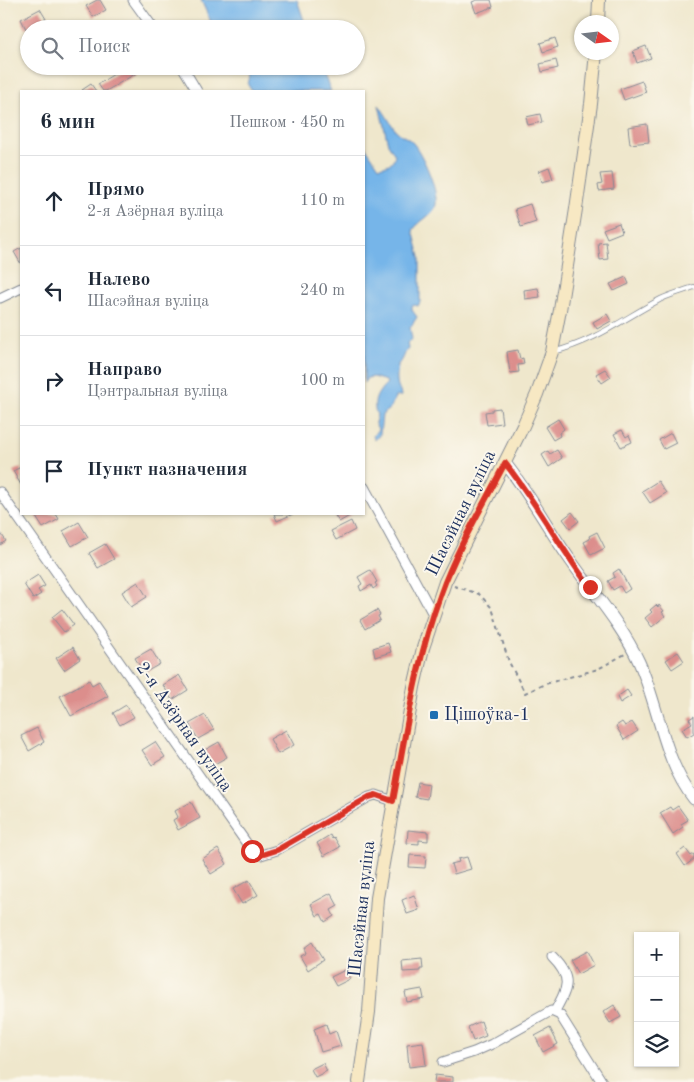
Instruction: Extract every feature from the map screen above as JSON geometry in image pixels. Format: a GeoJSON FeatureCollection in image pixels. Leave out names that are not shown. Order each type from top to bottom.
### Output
{"type":"FeatureCollection","features":[{"type":"Feature","properties":{"kind":"main road"},"geometry":{"type":"LineString","coordinates":[[598,15],[599,0]]}},
{"type":"Feature","properties":{"kind":"main road","name":"Шасэйная вуліца"},"geometry":{"type":"LineString","coordinates":[[358,1082],[369,1012],[377,898],[393,801],[423,648],[445,582],[505,463],[537,394],[552,352],[576,209],[595,60]]}},
{"type":"Feature","properties":{"kind":"street"},"geometry":{"type":"LineString","coordinates":[[133,0],[147,20]]}},
{"type":"Feature","properties":{"kind":"street"},"geometry":{"type":"LineString","coordinates":[[187,75],[196,90]]}},
{"type":"Feature","properties":{"kind":"street"},"geometry":{"type":"LineString","coordinates":[[0,298],[20,288]]}},
{"type":"Feature","properties":{"kind":"street"},"geometry":{"type":"LineString","coordinates":[[505,463],[633,650],[649,684],[672,759],[683,784],[694,799]]}},
{"type":"Feature","properties":{"kind":"street"},"geometry":{"type":"LineString","coordinates":[[365,489],[433,614]]}},
{"type":"Feature","properties":{"kind":"street","name":"2-я Азёрная вуліца"},"geometry":{"type":"LineString","coordinates":[[0,492],[252,851],[261,855],[277,850],[369,797],[376,795],[393,801]]}},
{"type":"Feature","properties":{"kind":"street"},"geometry":{"type":"LineString","coordinates":[[552,957],[564,972],[567,983],[555,1011]]}},
{"type":"Feature","properties":{"kind":"street"},"geometry":{"type":"LineString","coordinates":[[443,1062],[492,1044],[544,1013],[555,1011],[566,1023],[602,1082]]}},
{"type":"Feature","properties":{"kind":"lane"},"geometry":{"type":"LineString","coordinates":[[552,352],[589,340],[663,298],[694,287]]}},
{"type":"Feature","properties":{"kind":"path"},"geometry":{"type":"LineString","coordinates":[[445,582],[479,594],[492,608],[509,662],[525,694],[545,684],[598,668],[633,650]]}},
{"type":"Feature","properties":{"kind":"water"},"geometry":{"type":"Polygon","coordinates":[[[201,0],[297,0],[304,20],[210,20],[201,0]]]}},
{"type":"Feature","properties":{"kind":"water"},"geometry":{"type":"Polygon","coordinates":[[[324,75],[331,90],[251,90],[248,85],[250,76],[324,75]]]}},
{"type":"Feature","properties":{"kind":"water"},"geometry":{"type":"Polygon","coordinates":[[[379,105],[396,130],[412,142],[421,155],[430,174],[436,202],[433,211],[413,230],[420,257],[420,302],[418,306],[412,306],[412,310],[417,317],[410,328],[412,339],[407,343],[408,349],[398,364],[397,379],[401,396],[395,397],[391,407],[382,415],[380,434],[375,440],[373,436],[378,429],[375,423],[377,415],[375,402],[378,394],[387,383],[373,377],[367,378],[365,381],[365,146],[379,167],[389,164],[395,155],[388,144],[379,105]]]}},
{"type":"Feature","properties":{"kind":"building"},"geometry":{"type":"Polygon","coordinates":[[[100,0],[106,10],[93,17],[86,6],[100,0]]]}},
{"type":"Feature","properties":{"kind":"building"},"geometry":{"type":"Polygon","coordinates":[[[491,0],[493,7],[476,13],[472,2],[491,0]]]}},
{"type":"Feature","properties":{"kind":"building"},"geometry":{"type":"Polygon","coordinates":[[[40,9],[46,19],[22,20],[40,9]]]}},
{"type":"Feature","properties":{"kind":"building"},"geometry":{"type":"Polygon","coordinates":[[[555,38],[558,47],[543,52],[540,43],[555,38]]]}},
{"type":"Feature","properties":{"kind":"building"},"geometry":{"type":"Polygon","coordinates":[[[646,46],[651,58],[637,63],[633,51],[646,46]]]}},
{"type":"Feature","properties":{"kind":"building"},"geometry":{"type":"Polygon","coordinates":[[[556,60],[558,68],[542,72],[540,64],[556,60]]]}},
{"type":"Feature","properties":{"kind":"building"},"geometry":{"type":"Polygon","coordinates":[[[112,75],[133,75],[108,90],[102,90],[98,84],[112,75]]]}},
{"type":"Feature","properties":{"kind":"building"},"geometry":{"type":"Polygon","coordinates":[[[642,81],[646,92],[624,100],[620,89],[642,81]]]}},
{"type":"Feature","properties":{"kind":"building"},"geometry":{"type":"Polygon","coordinates":[[[91,84],[95,90],[82,90],[91,84]]]}},
{"type":"Feature","properties":{"kind":"building"},"geometry":{"type":"Polygon","coordinates":[[[540,114],[542,122],[528,125],[526,117],[540,114]]]}},
{"type":"Feature","properties":{"kind":"building"},"geometry":{"type":"Polygon","coordinates":[[[647,124],[649,142],[630,144],[628,127],[647,124]]]}},
{"type":"Feature","properties":{"kind":"building"},"geometry":{"type":"Polygon","coordinates":[[[549,167],[553,179],[542,182],[539,171],[549,167]]]}},
{"type":"Feature","properties":{"kind":"building"},"geometry":{"type":"Polygon","coordinates":[[[612,173],[614,189],[599,191],[598,185],[602,184],[600,174],[612,173]]]}},
{"type":"Feature","properties":{"kind":"building"},"geometry":{"type":"Polygon","coordinates":[[[530,204],[536,222],[521,227],[515,209],[530,204]]]}},
{"type":"Feature","properties":{"kind":"building"},"geometry":{"type":"Polygon","coordinates":[[[619,223],[622,232],[607,238],[603,229],[619,223]]]}},
{"type":"Feature","properties":{"kind":"building"},"geometry":{"type":"Polygon","coordinates":[[[606,242],[608,259],[600,260],[598,243],[606,242]]]}},
{"type":"Feature","properties":{"kind":"building"},"geometry":{"type":"Polygon","coordinates":[[[20,249],[20,262],[14,252],[20,249]]]}},
{"type":"Feature","properties":{"kind":"building"},"geometry":{"type":"Polygon","coordinates":[[[626,277],[629,284],[614,291],[610,284],[626,277]]]}},
{"type":"Feature","properties":{"kind":"building"},"geometry":{"type":"Polygon","coordinates":[[[538,288],[540,297],[525,299],[524,290],[538,288]]]}},
{"type":"Feature","properties":{"kind":"building"},"geometry":{"type":"Polygon","coordinates":[[[607,314],[611,321],[597,329],[593,322],[607,314]]]}},
{"type":"Feature","properties":{"kind":"building"},"geometry":{"type":"Polygon","coordinates":[[[518,350],[520,359],[523,358],[524,364],[518,365],[519,372],[510,373],[507,352],[518,350]]]}},
{"type":"Feature","properties":{"kind":"building"},"geometry":{"type":"Polygon","coordinates":[[[605,369],[611,377],[602,383],[596,374],[605,369]]]}},
{"type":"Feature","properties":{"kind":"building"},"geometry":{"type":"Polygon","coordinates":[[[500,408],[502,423],[487,425],[485,412],[500,408]]]}},
{"type":"Feature","properties":{"kind":"building"},"geometry":{"type":"Polygon","coordinates":[[[558,419],[564,429],[559,433],[560,436],[553,440],[545,427],[558,419]]]}},
{"type":"Feature","properties":{"kind":"building"},"geometry":{"type":"Polygon","coordinates":[[[622,430],[626,437],[629,435],[632,442],[621,447],[614,434],[622,430]]]}},
{"type":"Feature","properties":{"kind":"building"},"geometry":{"type":"Polygon","coordinates":[[[671,433],[676,443],[664,449],[659,440],[671,433]]]}},
{"type":"Feature","properties":{"kind":"building"},"geometry":{"type":"Polygon","coordinates":[[[557,450],[562,458],[549,467],[542,455],[548,451],[550,454],[557,450]]]}},
{"type":"Feature","properties":{"kind":"building"},"geometry":{"type":"Polygon","coordinates":[[[20,468],[20,483],[13,471],[20,468]]]}},
{"type":"Feature","properties":{"kind":"building"},"geometry":{"type":"Polygon","coordinates":[[[658,481],[666,493],[650,503],[642,491],[658,481]]]}},
{"type":"Feature","properties":{"kind":"building"},"geometry":{"type":"Polygon","coordinates":[[[572,512],[579,521],[570,528],[563,519],[572,512]]]}},
{"type":"Feature","properties":{"kind":"building"},"geometry":{"type":"Polygon","coordinates":[[[35,515],[57,515],[59,519],[43,528],[35,515]]]}},
{"type":"Feature","properties":{"kind":"building"},"geometry":{"type":"Polygon","coordinates":[[[274,515],[291,515],[277,521],[274,515]]]}},
{"type":"Feature","properties":{"kind":"building"},"geometry":{"type":"Polygon","coordinates":[[[335,515],[351,515],[339,522],[335,515]]]}},
{"type":"Feature","properties":{"kind":"building"},"geometry":{"type":"Polygon","coordinates":[[[351,521],[355,530],[336,540],[331,531],[351,521]]]}},
{"type":"Feature","properties":{"kind":"building"},"geometry":{"type":"Polygon","coordinates":[[[79,522],[88,537],[72,546],[63,531],[79,522]]]}},
{"type":"Feature","properties":{"kind":"building"},"geometry":{"type":"Polygon","coordinates":[[[0,532],[6,541],[0,545],[0,532]]]}},
{"type":"Feature","properties":{"kind":"building"},"geometry":{"type":"Polygon","coordinates":[[[597,532],[605,548],[591,555],[584,542],[590,539],[589,536],[597,532]]]}},
{"type":"Feature","properties":{"kind":"building"},"geometry":{"type":"Polygon","coordinates":[[[105,544],[114,559],[98,568],[89,553],[105,544]]]}},
{"type":"Feature","properties":{"kind":"building"},"geometry":{"type":"Polygon","coordinates":[[[619,569],[630,589],[624,593],[620,586],[613,590],[608,581],[615,577],[613,573],[619,569]]]}},
{"type":"Feature","properties":{"kind":"building"},"geometry":{"type":"Polygon","coordinates":[[[370,570],[377,582],[375,583],[377,586],[373,589],[371,585],[361,591],[359,586],[362,584],[358,577],[370,570]]]}},
{"type":"Feature","properties":{"kind":"building"},"geometry":{"type":"Polygon","coordinates":[[[38,575],[45,586],[38,590],[41,594],[33,599],[24,584],[38,575]]]}},
{"type":"Feature","properties":{"kind":"building"},"geometry":{"type":"Polygon","coordinates":[[[138,582],[147,597],[131,607],[122,592],[138,582]]]}},
{"type":"Feature","properties":{"kind":"building"},"geometry":{"type":"Polygon","coordinates":[[[656,605],[658,607],[659,605],[664,611],[662,612],[665,616],[652,627],[645,618],[656,605]]]}},
{"type":"Feature","properties":{"kind":"building"},"geometry":{"type":"Polygon","coordinates":[[[62,609],[74,625],[64,632],[52,617],[62,609]]]}},
{"type":"Feature","properties":{"kind":"building"},"geometry":{"type":"Polygon","coordinates":[[[377,610],[380,620],[365,629],[360,620],[377,610]]]}},
{"type":"Feature","properties":{"kind":"building"},"geometry":{"type":"Polygon","coordinates":[[[388,643],[391,652],[375,657],[373,648],[388,643]]]}},
{"type":"Feature","properties":{"kind":"building"},"geometry":{"type":"Polygon","coordinates":[[[73,647],[80,659],[64,670],[56,658],[73,647]]]}},
{"type":"Feature","properties":{"kind":"building"},"geometry":{"type":"Polygon","coordinates":[[[151,649],[160,664],[144,673],[135,658],[151,649]]]}},
{"type":"Feature","properties":{"kind":"building"},"geometry":{"type":"Polygon","coordinates":[[[678,652],[684,661],[672,669],[666,660],[678,652]]]}},
{"type":"Feature","properties":{"kind":"building"},"geometry":{"type":"Polygon","coordinates":[[[179,675],[188,690],[172,700],[163,685],[179,675]]]}},
{"type":"Feature","properties":{"kind":"building"},"geometry":{"type":"Polygon","coordinates":[[[89,680],[92,685],[99,681],[108,696],[71,716],[60,696],[89,680]]]}},
{"type":"Feature","properties":{"kind":"building"},"geometry":{"type":"Polygon","coordinates":[[[627,690],[631,696],[620,703],[617,697],[627,690]]]}},
{"type":"Feature","properties":{"kind":"building"},"geometry":{"type":"Polygon","coordinates":[[[126,705],[134,717],[120,725],[113,713],[126,705]]]}},
{"type":"Feature","properties":{"kind":"building"},"geometry":{"type":"Polygon","coordinates":[[[205,715],[214,730],[198,739],[189,724],[205,715]]]}},
{"type":"Feature","properties":{"kind":"building"},"geometry":{"type":"Polygon","coordinates":[[[694,716],[694,733],[687,737],[682,729],[692,723],[689,719],[694,716]]]}},
{"type":"Feature","properties":{"kind":"building"},"geometry":{"type":"Polygon","coordinates":[[[622,722],[625,726],[632,722],[638,731],[624,740],[616,726],[622,722]]]}},
{"type":"Feature","properties":{"kind":"building"},"geometry":{"type":"Polygon","coordinates":[[[37,728],[44,742],[29,751],[21,736],[37,728]]]}},
{"type":"Feature","properties":{"kind":"building"},"geometry":{"type":"Polygon","coordinates":[[[286,730],[294,745],[278,754],[270,739],[286,730]]]}},
{"type":"Feature","properties":{"kind":"building"},"geometry":{"type":"Polygon","coordinates":[[[155,742],[165,757],[152,765],[142,750],[155,742]]]}},
{"type":"Feature","properties":{"kind":"building"},"geometry":{"type":"Polygon","coordinates":[[[219,742],[227,757],[211,766],[203,751],[219,742]]]}},
{"type":"Feature","properties":{"kind":"building"},"geometry":{"type":"Polygon","coordinates":[[[418,782],[429,784],[427,799],[415,797],[418,782]]]}},
{"type":"Feature","properties":{"kind":"building"},"geometry":{"type":"Polygon","coordinates":[[[191,802],[200,818],[178,830],[173,820],[178,817],[175,811],[191,802]]]}},
{"type":"Feature","properties":{"kind":"building"},"geometry":{"type":"Polygon","coordinates":[[[678,806],[688,820],[681,824],[683,827],[673,834],[660,813],[670,807],[672,810],[678,806]]]}},
{"type":"Feature","properties":{"kind":"building"},"geometry":{"type":"Polygon","coordinates":[[[408,830],[428,832],[428,841],[419,840],[419,844],[407,843],[408,830]]]}},
{"type":"Feature","properties":{"kind":"building"},"geometry":{"type":"Polygon","coordinates":[[[330,835],[332,839],[334,837],[340,847],[324,856],[317,843],[330,835]]]}},
{"type":"Feature","properties":{"kind":"building"},"geometry":{"type":"Polygon","coordinates":[[[685,848],[691,856],[694,854],[694,859],[685,866],[677,854],[685,848]]]}},
{"type":"Feature","properties":{"kind":"building"},"geometry":{"type":"Polygon","coordinates":[[[218,849],[227,864],[211,874],[202,859],[218,849]]]}},
{"type":"Feature","properties":{"kind":"building"},"geometry":{"type":"Polygon","coordinates":[[[410,855],[426,856],[425,868],[409,867],[410,855]]]}},
{"type":"Feature","properties":{"kind":"building"},"geometry":{"type":"Polygon","coordinates":[[[467,857],[471,869],[454,874],[451,864],[459,862],[458,859],[467,857]]]}},
{"type":"Feature","properties":{"kind":"building"},"geometry":{"type":"Polygon","coordinates":[[[249,880],[258,895],[242,904],[233,889],[249,880]]]}},
{"type":"Feature","properties":{"kind":"building"},"geometry":{"type":"Polygon","coordinates":[[[331,893],[338,906],[331,910],[334,916],[325,922],[321,914],[317,916],[311,904],[331,893]]]}},
{"type":"Feature","properties":{"kind":"building"},"geometry":{"type":"Polygon","coordinates":[[[414,895],[419,910],[407,914],[402,900],[414,895]]]}},
{"type":"Feature","properties":{"kind":"building"},"geometry":{"type":"Polygon","coordinates":[[[312,942],[323,960],[308,970],[300,956],[306,953],[304,948],[312,942]]]}},
{"type":"Feature","properties":{"kind":"building"},"geometry":{"type":"Polygon","coordinates":[[[587,951],[594,965],[578,974],[570,960],[587,951]]]}},
{"type":"Feature","properties":{"kind":"building"},"geometry":{"type":"Polygon","coordinates":[[[422,959],[423,969],[420,969],[420,971],[403,972],[402,961],[422,959]]]}},
{"type":"Feature","properties":{"kind":"building"},"geometry":{"type":"Polygon","coordinates":[[[345,970],[350,979],[336,986],[331,977],[345,970]]]}},
{"type":"Feature","properties":{"kind":"building"},"geometry":{"type":"Polygon","coordinates":[[[422,989],[424,999],[407,1002],[405,992],[422,989]]]}},
{"type":"Feature","properties":{"kind":"building"},"geometry":{"type":"Polygon","coordinates":[[[614,1005],[621,1017],[610,1023],[603,1012],[614,1005]]]}},
{"type":"Feature","properties":{"kind":"building"},"geometry":{"type":"Polygon","coordinates":[[[481,1021],[486,1036],[473,1041],[468,1027],[481,1021]]]}},
{"type":"Feature","properties":{"kind":"building"},"geometry":{"type":"Polygon","coordinates":[[[326,1024],[329,1034],[336,1031],[341,1046],[321,1052],[314,1029],[326,1024]]]}},
{"type":"Feature","properties":{"kind":"building"},"geometry":{"type":"Polygon","coordinates":[[[550,1028],[558,1044],[543,1052],[535,1036],[550,1028]]]}},
{"type":"Feature","properties":{"kind":"building"},"geometry":{"type":"Polygon","coordinates":[[[423,1042],[426,1065],[409,1067],[407,1044],[423,1042]]]}},
{"type":"Feature","properties":{"kind":"building"},"geometry":{"type":"Polygon","coordinates":[[[323,1063],[327,1071],[315,1077],[311,1069],[323,1063]]]}},
{"type":"Feature","properties":{"kind":"building"},"geometry":{"type":"Polygon","coordinates":[[[435,1075],[453,1077],[453,1082],[434,1082],[435,1075]]]}},
{"type":"Feature","properties":{"kind":"place","name":"Цішоўка-1"},"geometry":{"type":"Point","coordinates":[434,715]}},
{"type":"Feature","properties":{"kind":"route"},"geometry":{"type":"LineString","coordinates":[[252,851],[261,855],[277,850],[369,797],[376,795],[384,796],[393,801],[414,687],[433,614],[450,571],[505,463],[590,587]]}}]}
